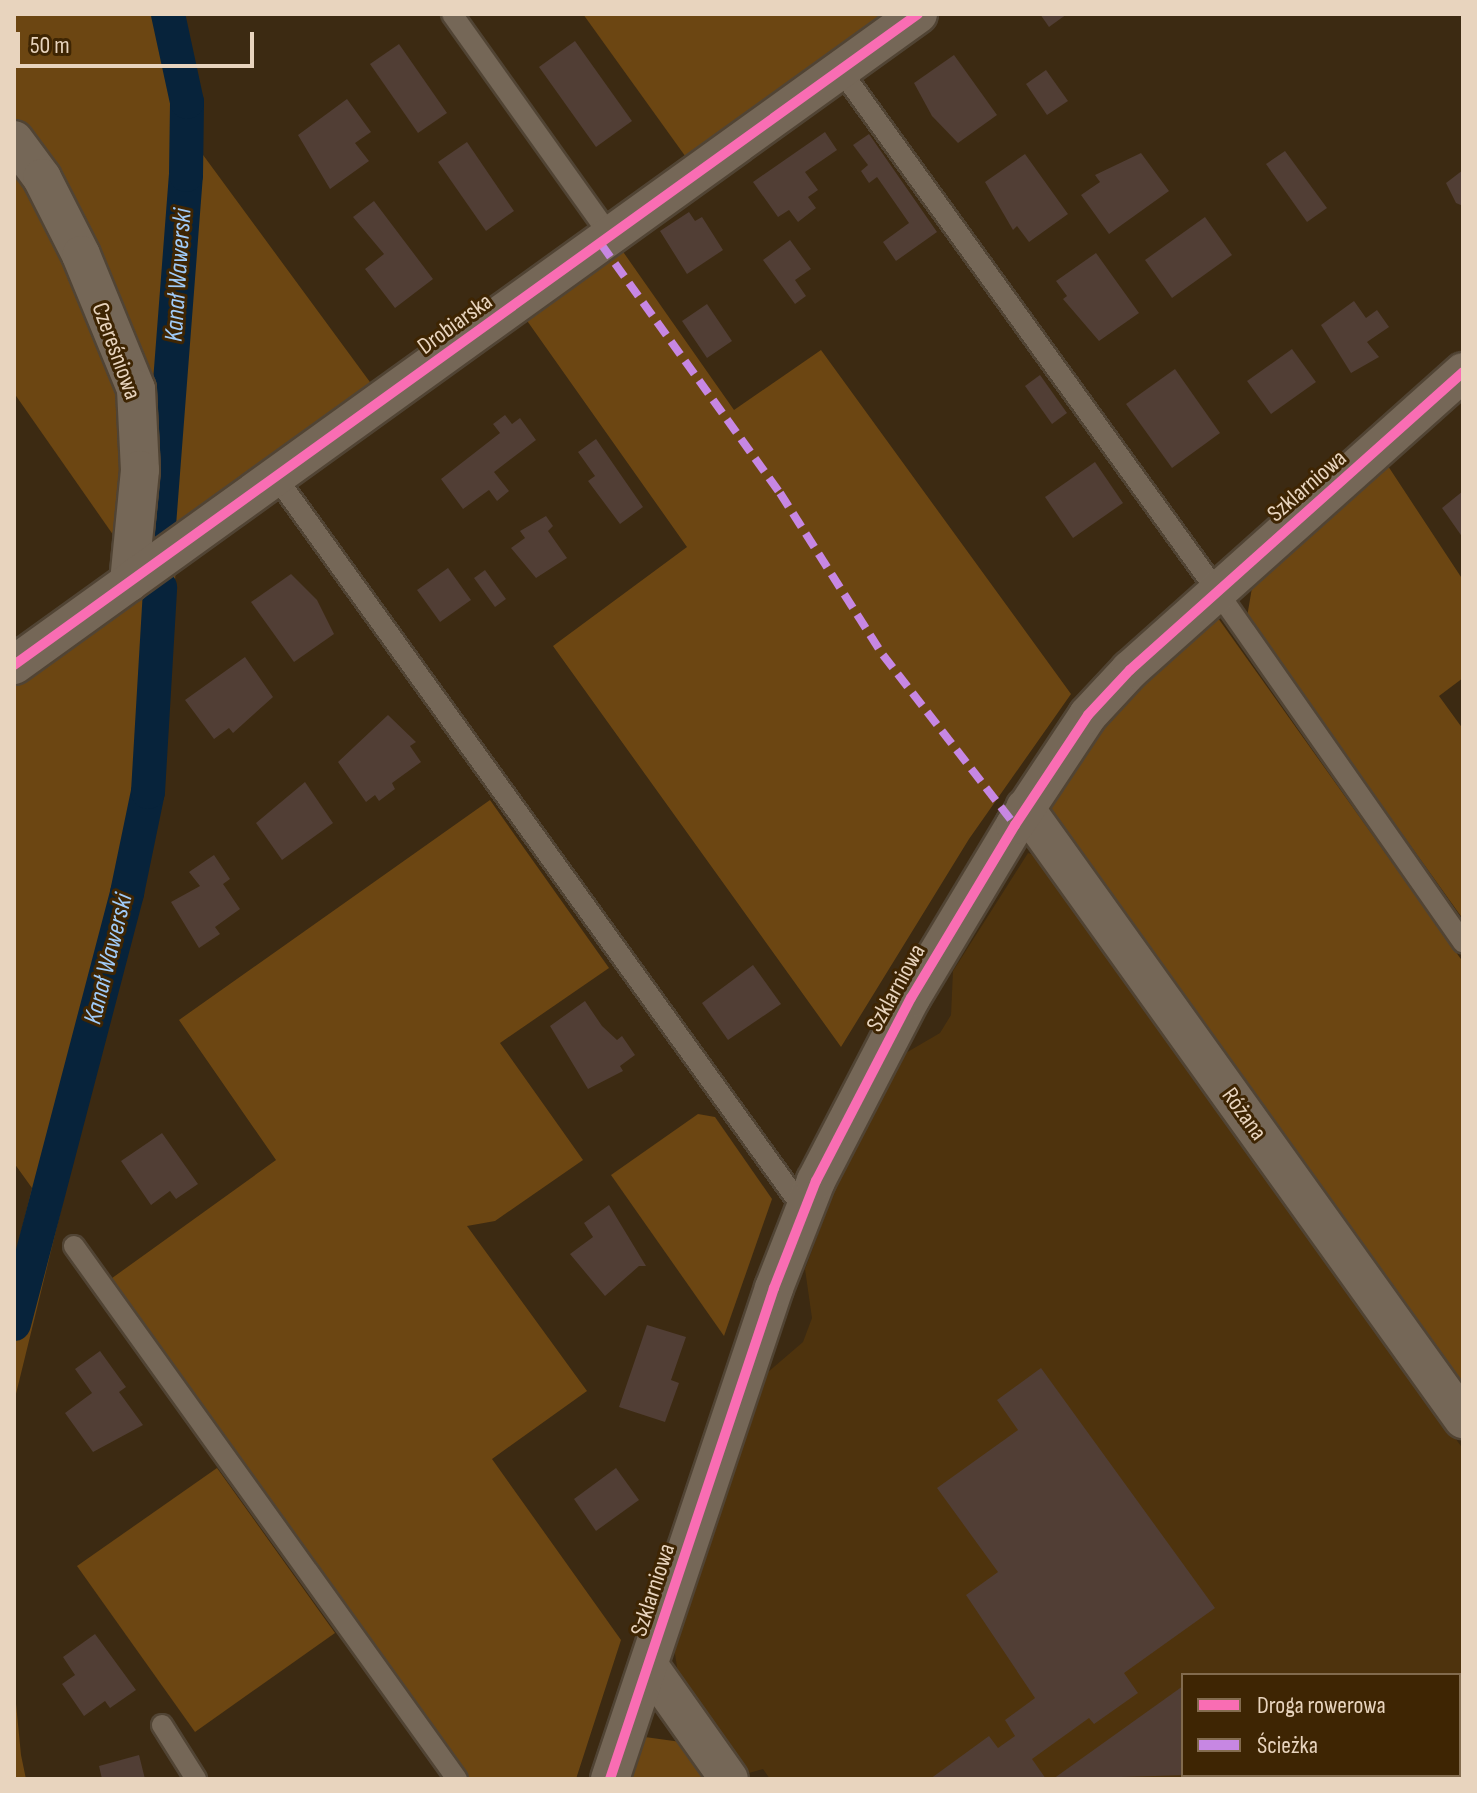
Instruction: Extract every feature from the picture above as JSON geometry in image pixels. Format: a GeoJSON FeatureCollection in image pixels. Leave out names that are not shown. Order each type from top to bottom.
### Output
{"type":"FeatureCollection","features":[{"type":"Feature","properties":{"kind":"street","name":"Drobiarska"},"geometry":{"type":"LineString","coordinates":[[14,665],[842,72],[918,14]]}},
{"type":"Feature","properties":{"kind":"street","name":"Czereśniowa"},"geometry":{"type":"LineString","coordinates":[[14,140],[42,178],[81,255],[136,389],[140,470],[129,582]]}},
{"type":"Feature","properties":{"kind":"street","name":"Szklarniowa"},"geometry":{"type":"LineString","coordinates":[[610,1779],[805,1211],[911,998],[1025,808],[1088,715],[1217,591],[1462,376]]}},
{"type":"Feature","properties":{"kind":"street","name":"Różana"},"geometry":{"type":"LineString","coordinates":[[1025,808],[1463,1419]]}},
{"type":"Feature","properties":{"kind":"street"},"geometry":{"type":"LineString","coordinates":[[649,1666],[729,1779]]}},
{"type":"Feature","properties":{"kind":"lane"},"geometry":{"type":"LineString","coordinates":[[452,14],[611,237]]}},
{"type":"Feature","properties":{"kind":"lane"},"geometry":{"type":"LineString","coordinates":[[842,72],[1217,591],[1463,942]]}},
{"type":"Feature","properties":{"kind":"lane"},"geometry":{"type":"LineString","coordinates":[[276,477],[805,1211]]}},
{"type":"Feature","properties":{"kind":"lane"},"geometry":{"type":"LineString","coordinates":[[74,1246],[457,1779]]}},
{"type":"Feature","properties":{"kind":"lane"},"geometry":{"type":"LineString","coordinates":[[162,1725],[196,1779]]}},
{"type":"Feature","properties":{"kind":"shaded area"},"geometry":{"type":"Polygon","coordinates":[[[14,14],[179,14],[198,104],[195,144],[378,393],[143,555],[152,386],[14,127],[14,14]]]}},
{"type":"Feature","properties":{"kind":"shaded area"},"geometry":{"type":"Polygon","coordinates":[[[583,14],[895,14],[688,160],[583,14]]]}},
{"type":"Feature","properties":{"kind":"shaded area"},"geometry":{"type":"Polygon","coordinates":[[[14,156],[120,378],[123,549],[14,393],[14,156]]]}},
{"type":"Feature","properties":{"kind":"shaded area"},"geometry":{"type":"Polygon","coordinates":[[[619,246],[734,410],[821,350],[1071,694],[969,839],[841,1047],[553,646],[687,547],[523,315],[619,246]]]}},
{"type":"Feature","properties":{"kind":"shaded area"},"geometry":{"type":"Polygon","coordinates":[[[1388,466],[1463,580],[1463,678],[1439,696],[1463,729],[1463,919],[1247,617],[1254,576],[1388,466]]]}},
{"type":"Feature","properties":{"kind":"shaded area"},"geometry":{"type":"Polygon","coordinates":[[[176,567],[158,814],[14,1402],[14,1260],[32,1188],[14,1163],[14,680],[176,567]]]}},
{"type":"Feature","properties":{"kind":"shaded area"},"geometry":{"type":"Polygon","coordinates":[[[1213,611],[1463,962],[1463,1400],[1050,829],[1051,804],[1094,733],[1213,611]]]}},
{"type":"Feature","properties":{"kind":"shaded area"},"geometry":{"type":"Polygon","coordinates":[[[490,800],[609,968],[500,1043],[583,1160],[495,1221],[467,1226],[587,1391],[492,1459],[621,1640],[576,1779],[467,1779],[108,1281],[276,1160],[179,1020],[490,800]]]}},
{"type":"Feature","properties":{"kind":"shaded area"},"geometry":{"type":"Polygon","coordinates":[[[1028,853],[1041,857],[1463,1449],[1463,1779],[770,1779],[763,1769],[742,1775],[680,1686],[672,1635],[761,1378],[803,1342],[812,1318],[805,1269],[836,1186],[904,1054],[940,1033],[951,1015],[953,971],[1028,853]]]}},
{"type":"Feature","properties":{"kind":"shaded area"},"geometry":{"type":"Polygon","coordinates":[[[698,1114],[715,1117],[772,1199],[724,1336],[611,1175],[698,1114]]]}},
{"type":"Feature","properties":{"kind":"shaded area"},"geometry":{"type":"Polygon","coordinates":[[[217,1468],[335,1633],[195,1732],[77,1566],[217,1468]]]}},
{"type":"Feature","properties":{"kind":"shaded area"},"geometry":{"type":"Polygon","coordinates":[[[14,1683],[21,1755],[26,1779],[14,1779],[14,1683]]]}},
{"type":"Feature","properties":{"kind":"shaded area"},"geometry":{"type":"Polygon","coordinates":[[[645,1737],[681,1742],[708,1779],[631,1779],[645,1737]]]}},
{"type":"Feature","properties":{"kind":"building"},"geometry":{"type":"Polygon","coordinates":[[[1040,14],[1067,14],[1049,27],[1040,14]]]}},
{"type":"Feature","properties":{"kind":"building"},"geometry":{"type":"Polygon","coordinates":[[[575,41],[632,121],[596,147],[539,67],[575,41]]]}},
{"type":"Feature","properties":{"kind":"building"},"geometry":{"type":"Polygon","coordinates":[[[399,44],[447,113],[418,133],[370,64],[399,44]]]}},
{"type":"Feature","properties":{"kind":"building"},"geometry":{"type":"Polygon","coordinates":[[[954,55],[997,115],[958,143],[932,116],[914,83],[954,55]]]}},
{"type":"Feature","properties":{"kind":"building"},"geometry":{"type":"Polygon","coordinates":[[[1046,70],[1068,101],[1047,115],[1026,84],[1046,70]]]}},
{"type":"Feature","properties":{"kind":"building"},"geometry":{"type":"Polygon","coordinates":[[[347,99],[371,132],[355,143],[369,161],[330,189],[298,135],[347,99]]]}},
{"type":"Feature","properties":{"kind":"building"},"geometry":{"type":"Polygon","coordinates":[[[825,132],[837,150],[805,172],[818,190],[808,197],[816,208],[798,222],[789,210],[778,217],[753,182],[825,132]]]}},
{"type":"Feature","properties":{"kind":"building"},"geometry":{"type":"Polygon","coordinates":[[[869,134],[937,232],[896,261],[883,242],[909,223],[877,177],[869,183],[861,171],[868,165],[853,145],[869,134]]]}},
{"type":"Feature","properties":{"kind":"building"},"geometry":{"type":"Polygon","coordinates":[[[467,142],[514,211],[486,231],[438,162],[467,142]]]}},
{"type":"Feature","properties":{"kind":"building"},"geometry":{"type":"Polygon","coordinates":[[[1285,151],[1327,208],[1307,222],[1266,164],[1285,151]]]}},
{"type":"Feature","properties":{"kind":"building"},"geometry":{"type":"Polygon","coordinates":[[[1141,153],[1169,191],[1109,234],[1081,195],[1100,182],[1095,175],[1141,153]]]}},
{"type":"Feature","properties":{"kind":"building"},"geometry":{"type":"Polygon","coordinates":[[[1025,154],[1068,214],[1029,242],[1017,226],[1013,230],[985,182],[1025,154]]]}},
{"type":"Feature","properties":{"kind":"building"},"geometry":{"type":"Polygon","coordinates":[[[1463,170],[1463,206],[1456,203],[1446,183],[1463,170]]]}},
{"type":"Feature","properties":{"kind":"building"},"geometry":{"type":"Polygon","coordinates":[[[374,201],[433,279],[395,308],[365,269],[384,254],[353,217],[374,201]]]}},
{"type":"Feature","properties":{"kind":"building"},"geometry":{"type":"Polygon","coordinates":[[[689,212],[695,221],[702,217],[723,250],[687,274],[660,231],[689,212]]]}},
{"type":"Feature","properties":{"kind":"building"},"geometry":{"type":"Polygon","coordinates":[[[1205,217],[1232,255],[1172,298],[1145,260],[1205,217]]]}},
{"type":"Feature","properties":{"kind":"building"},"geometry":{"type":"Polygon","coordinates":[[[790,240],[811,269],[795,280],[806,296],[795,304],[763,260],[790,240]]]}},
{"type":"Feature","properties":{"kind":"building"},"geometry":{"type":"Polygon","coordinates":[[[1096,253],[1139,313],[1099,341],[1063,299],[1067,296],[1056,281],[1096,253]]]}},
{"type":"Feature","properties":{"kind":"building"},"geometry":{"type":"Polygon","coordinates":[[[1354,301],[1366,318],[1377,310],[1389,327],[1367,342],[1379,357],[1351,373],[1321,325],[1354,301]]]}},
{"type":"Feature","properties":{"kind":"building"},"geometry":{"type":"Polygon","coordinates":[[[707,304],[732,341],[707,358],[682,321],[707,304]]]}},
{"type":"Feature","properties":{"kind":"building"},"geometry":{"type":"Polygon","coordinates":[[[1292,349],[1316,382],[1271,414],[1247,381],[1292,349]]]}},
{"type":"Feature","properties":{"kind":"building"},"geometry":{"type":"Polygon","coordinates":[[[1175,369],[1220,433],[1172,468],[1126,404],[1175,369]]]}},
{"type":"Feature","properties":{"kind":"building"},"geometry":{"type":"Polygon","coordinates":[[[1040,375],[1067,413],[1052,424],[1025,386],[1040,375]]]}},
{"type":"Feature","properties":{"kind":"building"},"geometry":{"type":"Polygon","coordinates":[[[505,415],[512,424],[520,418],[536,440],[494,472],[509,491],[497,501],[489,490],[463,509],[441,479],[500,433],[493,424],[505,415]]]}},
{"type":"Feature","properties":{"kind":"building"},"geometry":{"type":"Polygon","coordinates":[[[596,439],[643,507],[620,524],[588,481],[595,476],[578,452],[596,439]]]}},
{"type":"Feature","properties":{"kind":"building"},"geometry":{"type":"Polygon","coordinates":[[[1095,462],[1123,503],[1073,538],[1045,497],[1095,462]]]}},
{"type":"Feature","properties":{"kind":"building"},"geometry":{"type":"Polygon","coordinates":[[[1463,491],[1463,538],[1442,508],[1463,491]]]}},
{"type":"Feature","properties":{"kind":"building"},"geometry":{"type":"Polygon","coordinates":[[[546,516],[553,526],[548,531],[567,558],[536,578],[511,548],[525,538],[520,531],[546,516]]]}},
{"type":"Feature","properties":{"kind":"building"},"geometry":{"type":"Polygon","coordinates":[[[448,568],[471,600],[440,622],[417,590],[448,568]]]}},
{"type":"Feature","properties":{"kind":"building"},"geometry":{"type":"Polygon","coordinates":[[[485,570],[506,599],[495,607],[474,578],[485,570]]]}},
{"type":"Feature","properties":{"kind":"building"},"geometry":{"type":"Polygon","coordinates":[[[291,574],[317,600],[334,634],[294,662],[251,602],[291,574]]]}},
{"type":"Feature","properties":{"kind":"building"},"geometry":{"type":"Polygon","coordinates":[[[245,657],[273,697],[233,733],[229,728],[214,739],[185,700],[245,657]]]}},
{"type":"Feature","properties":{"kind":"building"},"geometry":{"type":"Polygon","coordinates":[[[388,715],[416,742],[410,746],[421,762],[392,783],[395,789],[379,801],[375,795],[366,802],[338,762],[388,715]]]}},
{"type":"Feature","properties":{"kind":"building"},"geometry":{"type":"Polygon","coordinates":[[[305,782],[333,823],[282,860],[256,823],[305,782]]]}},
{"type":"Feature","properties":{"kind":"building"},"geometry":{"type":"Polygon","coordinates":[[[214,855],[230,879],[223,884],[240,909],[215,927],[220,934],[199,948],[171,902],[200,886],[189,872],[214,855]]]}},
{"type":"Feature","properties":{"kind":"building"},"geometry":{"type":"Polygon","coordinates":[[[753,965],[781,1004],[728,1040],[702,1003],[753,965]]]}},
{"type":"Feature","properties":{"kind":"building"},"geometry":{"type":"Polygon","coordinates":[[[585,1001],[602,1026],[617,1040],[622,1036],[635,1055],[620,1066],[623,1071],[588,1089],[550,1026],[585,1001]]]}},
{"type":"Feature","properties":{"kind":"building"},"geometry":{"type":"Polygon","coordinates":[[[162,1133],[198,1184],[176,1199],[170,1191],[151,1205],[121,1161],[162,1133]]]}},
{"type":"Feature","properties":{"kind":"building"},"geometry":{"type":"Polygon","coordinates":[[[609,1205],[646,1266],[639,1266],[605,1296],[570,1254],[593,1237],[584,1223],[609,1205]]]}},
{"type":"Feature","properties":{"kind":"building"},"geometry":{"type":"Polygon","coordinates":[[[647,1325],[686,1337],[671,1380],[679,1383],[665,1422],[619,1407],[647,1325]]]}},
{"type":"Feature","properties":{"kind":"building"},"geometry":{"type":"Polygon","coordinates":[[[100,1351],[126,1387],[119,1392],[143,1425],[93,1452],[65,1413],[92,1393],[75,1369],[100,1351]]]}},
{"type":"Feature","properties":{"kind":"building"},"geometry":{"type":"Polygon","coordinates":[[[1041,1368],[1215,1608],[1124,1673],[1138,1693],[1094,1724],[1089,1718],[1032,1759],[1046,1779],[930,1779],[989,1736],[998,1748],[1015,1736],[1005,1720],[1035,1698],[966,1595],[998,1572],[937,1488],[1018,1430],[997,1400],[1041,1368]]]}},
{"type":"Feature","properties":{"kind":"building"},"geometry":{"type":"Polygon","coordinates":[[[616,1468],[639,1500],[596,1531],[574,1499],[616,1468]]]}},
{"type":"Feature","properties":{"kind":"building"},"geometry":{"type":"Polygon","coordinates":[[[95,1634],[136,1690],[110,1708],[105,1701],[84,1716],[62,1684],[75,1675],[63,1657],[95,1634]]]}},
{"type":"Feature","properties":{"kind":"building"},"geometry":{"type":"Polygon","coordinates":[[[1181,1687],[1181,1775],[1053,1779],[1181,1687]]]}},
{"type":"Feature","properties":{"kind":"building"},"geometry":{"type":"Polygon","coordinates":[[[139,1755],[145,1779],[102,1779],[99,1766],[139,1755]]]}},
{"type":"Feature","properties":{"kind":"building"},"geometry":{"type":"Polygon","coordinates":[[[1274,1777],[1275,1779],[1208,1779],[1274,1777]]]}},
{"type":"Feature","properties":{"kind":"waterway","name":"Kanał Wawerski"},"geometry":{"type":"LineString","coordinates":[[158,538],[186,175],[187,102],[168,14]]}},
{"type":"Feature","properties":{"kind":"waterway","name":"Kanał Wawerski"},"geometry":{"type":"LineString","coordinates":[[14,1324],[127,893],[148,792],[160,587]]}},
{"type":"Feature","properties":{"kind":"marked path"},"geometry":{"type":"LineString","coordinates":[[601,244],[780,493],[883,655],[1015,825]]}},
{"type":"Feature","properties":{"kind":"cycle path"},"geometry":{"type":"LineString","coordinates":[[14,665],[918,14]]}},
{"type":"Feature","properties":{"kind":"cycle path"},"geometry":{"type":"LineString","coordinates":[[610,1779],[774,1288],[816,1181],[911,998],[1015,825],[1088,715],[1130,670],[1463,372]]}}]}
